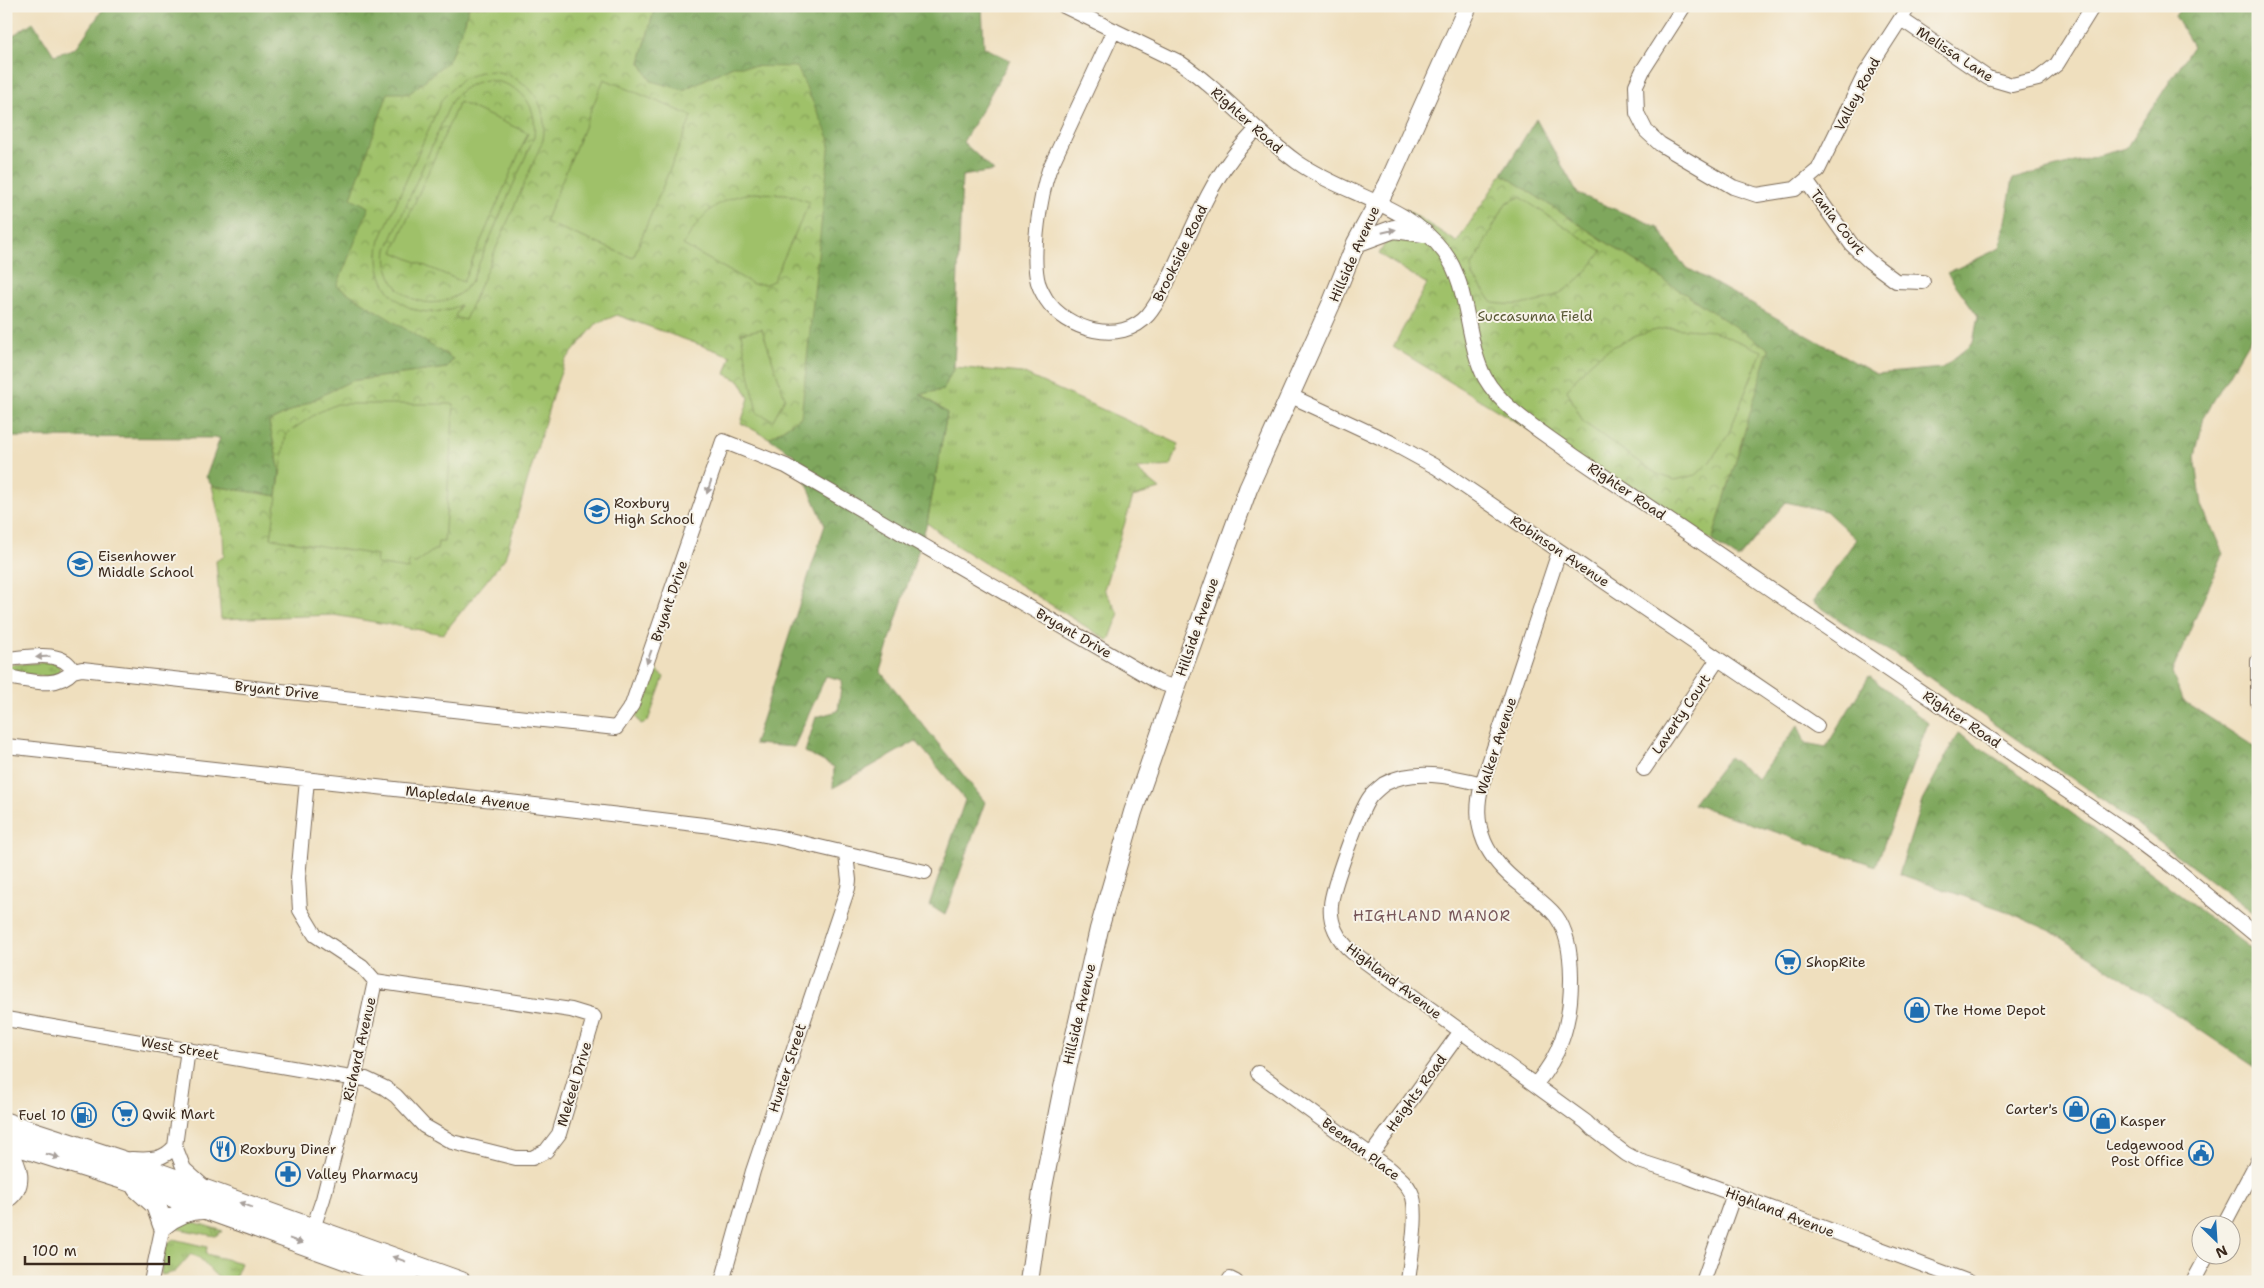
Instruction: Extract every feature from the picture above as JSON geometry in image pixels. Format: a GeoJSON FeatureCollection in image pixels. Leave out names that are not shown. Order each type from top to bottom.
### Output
{"type":"FeatureCollection","features":[{"type":"Feature","properties":{"kind":"highway"},"geometry":{"type":"LineString","coordinates":[[6,1123],[113,1157],[213,1202],[408,1282]]}},
{"type":"Feature","properties":{"kind":"highway"},"geometry":{"type":"LineString","coordinates":[[6,1142],[123,1179],[313,1228],[461,1282]]}},
{"type":"Feature","properties":{"kind":"highway"},"geometry":{"type":"LineString","coordinates":[[6,1150],[15,1163],[18,1179],[16,1188],[6,1198]]}},
{"type":"Feature","properties":{"kind":"highway"},"geometry":{"type":"LineString","coordinates":[[123,1179],[152,1200],[159,1210],[163,1225],[186,1211],[213,1202]]}},
{"type":"Feature","properties":{"kind":"main road","name":"Hillside Avenue"},"geometry":{"type":"LineString","coordinates":[[1029,1282],[1042,1192],[1056,1119],[1094,948],[1134,812],[1176,688],[1232,529],[1356,243],[1388,184],[1468,6]]}},
{"type":"Feature","properties":{"kind":"main road"},"geometry":{"type":"LineString","coordinates":[[1356,243],[1394,229],[1424,233]]}},
{"type":"Feature","properties":{"kind":"street","name":"Righter Road"},"geometry":{"type":"LineString","coordinates":[[1064,6],[1179,62],[1194,72],[1256,130],[1300,164],[1408,220],[1424,233],[1444,252],[1453,270],[1478,362],[1485,378],[1515,412],[1573,454],[2127,832],[2171,865],[2258,937]]}},
{"type":"Feature","properties":{"kind":"street"},"geometry":{"type":"LineString","coordinates":[[1684,6],[1643,70],[1636,85],[1637,113],[1646,131],[1660,144],[1733,187],[1757,194],[1780,193],[1795,190],[1807,182]]}},
{"type":"Feature","properties":{"kind":"street","name":"Valley Road"},"geometry":{"type":"LineString","coordinates":[[1807,182],[1818,170],[1865,74],[1909,6]]}},
{"type":"Feature","properties":{"kind":"street","name":"Melissa Lane"},"geometry":{"type":"LineString","coordinates":[[1901,19],[1988,78],[2012,85],[2038,79],[2053,68],[2093,6]]}},
{"type":"Feature","properties":{"kind":"street","name":"Brookside Road"},"geometry":{"type":"LineString","coordinates":[[1114,30],[1056,154],[1043,187],[1036,258],[1037,280],[1046,299],[1056,312],[1096,331],[1115,333],[1134,327],[1148,315],[1162,292],[1210,192],[1229,161],[1256,130]]}},
{"type":"Feature","properties":{"kind":"street","name":"Tania Court"},"geometry":{"type":"LineString","coordinates":[[1807,182],[1852,244],[1869,261],[1896,281],[1923,282]]}},
{"type":"Feature","properties":{"kind":"street","name":"Robinson Avenue"},"geometry":{"type":"LineString","coordinates":[[1290,396],[1392,443],[1436,467],[1817,726]]}},
{"type":"Feature","properties":{"kind":"street","name":"Bryant Drive"},"geometry":{"type":"LineString","coordinates":[[73,670],[82,669],[616,728],[632,705],[724,441],[786,466],[1158,682],[1176,688]]}},
{"type":"Feature","properties":{"kind":"street","name":"Walker Avenue"},"geometry":{"type":"LineString","coordinates":[[1535,1085],[1548,1069],[1563,1037],[1568,1008],[1570,964],[1568,946],[1557,918],[1545,903],[1501,869],[1488,852],[1479,822],[1478,795],[1559,552]]}},
{"type":"Feature","properties":{"kind":"street"},"geometry":{"type":"LineString","coordinates":[[6,659],[58,657],[70,664],[73,670],[65,679],[53,683],[6,677]]}},
{"type":"Feature","properties":{"kind":"street","name":"Laverty Court"},"geometry":{"type":"LineString","coordinates":[[1644,769],[1718,659]]}},
{"type":"Feature","properties":{"kind":"street"},"geometry":{"type":"LineString","coordinates":[[2258,661],[2258,702]]}},
{"type":"Feature","properties":{"kind":"street","name":"Mapledale Avenue"},"geometry":{"type":"LineString","coordinates":[[6,746],[467,796],[712,826],[777,838],[925,872]]}},
{"type":"Feature","properties":{"kind":"street","name":"Highland Avenue"},"geometry":{"type":"LineString","coordinates":[[1482,784],[1462,779],[1419,775],[1397,778],[1376,790],[1363,810],[1337,879],[1330,905],[1334,928],[1345,946],[1626,1154],[1639,1161],[1734,1194],[1969,1282]]}},
{"type":"Feature","properties":{"kind":"street","name":"Richard Avenue"},"geometry":{"type":"LineString","coordinates":[[307,780],[298,878],[300,910],[316,935],[362,966],[375,981],[354,1077],[323,1199],[313,1228]]}},
{"type":"Feature","properties":{"kind":"street","name":"Hunter Street"},"geometry":{"type":"LineString","coordinates":[[722,1282],[750,1180],[848,888],[846,855]]}},
{"type":"Feature","properties":{"kind":"street","name":"Mekeel Drive"},"geometry":{"type":"LineString","coordinates":[[354,1077],[366,1078],[385,1088],[396,1096],[424,1126],[452,1142],[516,1158],[532,1158],[546,1151],[559,1134],[594,1017],[571,1010],[375,981]]}},
{"type":"Feature","properties":{"kind":"street","name":"West Street"},"geometry":{"type":"LineString","coordinates":[[6,1018],[354,1077]]}},
{"type":"Feature","properties":{"kind":"street","name":"Heights Road"},"geometry":{"type":"LineString","coordinates":[[1371,1155],[1461,1031]]}},
{"type":"Feature","properties":{"kind":"street"},"geometry":{"type":"LineString","coordinates":[[188,1049],[175,1146],[181,1162],[189,1175],[213,1202]]}},
{"type":"Feature","properties":{"kind":"street","name":"Beeman Place"},"geometry":{"type":"LineString","coordinates":[[1258,1073],[1405,1182],[1412,1194],[1414,1221],[1408,1282]]}},
{"type":"Feature","properties":{"kind":"street"},"geometry":{"type":"LineString","coordinates":[[113,1157],[159,1158],[167,1155],[175,1146]]}},
{"type":"Feature","properties":{"kind":"street"},"geometry":{"type":"LineString","coordinates":[[2228,1216],[2258,1160]]}},
{"type":"Feature","properties":{"kind":"street"},"geometry":{"type":"LineString","coordinates":[[1703,1282],[1734,1194]]}},
{"type":"Feature","properties":{"kind":"street"},"geometry":{"type":"LineString","coordinates":[[151,1282],[163,1225]]}},
{"type":"Feature","properties":{"kind":"street"},"geometry":{"type":"LineString","coordinates":[[2193,1282],[2202,1266]]}},
{"type":"Feature","properties":{"kind":"green space"},"geometry":{"type":"Polygon","coordinates":[[[105,6],[469,6],[465,22],[449,60],[410,93],[351,197],[370,207],[338,286],[453,358],[447,368],[351,381],[269,422],[280,471],[277,496],[212,486],[206,477],[220,438],[6,437],[6,40],[33,22],[54,55],[76,48],[105,6]]]}},
{"type":"Feature","properties":{"kind":"green space"},"geometry":{"type":"Polygon","coordinates":[[[469,6],[655,6],[640,62],[651,81],[683,90],[733,66],[797,67],[830,140],[801,417],[769,438],[741,423],[749,398],[740,381],[725,374],[731,356],[617,315],[596,324],[565,361],[553,394],[505,558],[443,634],[334,615],[221,619],[216,561],[224,556],[223,534],[212,486],[277,496],[280,471],[269,422],[351,381],[447,368],[453,359],[337,286],[369,207],[351,198],[388,93],[410,93],[449,60],[465,22],[469,6]]]}},
{"type":"Feature","properties":{"kind":"green space"},"geometry":{"type":"Polygon","coordinates":[[[655,6],[982,6],[984,47],[1010,60],[963,142],[994,171],[962,176],[954,367],[943,390],[920,394],[947,413],[927,523],[880,671],[985,802],[945,915],[929,905],[965,800],[916,741],[833,788],[834,767],[805,752],[816,717],[838,711],[842,680],[826,676],[794,747],[754,744],[825,525],[794,455],[769,438],[801,417],[733,66],[683,90],[651,81],[640,62],[655,6]]]}},
{"type":"Feature","properties":{"kind":"green space"},"geometry":{"type":"Polygon","coordinates":[[[2182,6],[2258,6],[2258,325],[2204,417],[2195,456],[2202,505],[2223,554],[2172,672],[2182,700],[2258,749],[2258,916],[2111,806],[1900,657],[1867,639],[1813,602],[1856,539],[1826,511],[1786,502],[1738,559],[1712,541],[1768,349],[1502,174],[1536,119],[1578,194],[1658,227],[1684,266],[1876,374],[1942,368],[1973,343],[1978,316],[1947,273],[2000,248],[2013,179],[2126,148],[2193,46],[2175,16],[2182,6]]]}},
{"type":"Feature","properties":{"kind":"green space"},"geometry":{"type":"Polygon","coordinates":[[[494,71],[507,74],[527,86],[540,104],[544,127],[543,140],[465,320],[455,317],[460,305],[443,311],[426,312],[411,308],[398,300],[388,289],[381,275],[378,258],[380,240],[442,99],[462,79],[480,72],[494,71]],[[487,80],[471,85],[462,90],[451,102],[387,249],[387,267],[393,281],[403,292],[415,300],[429,303],[444,301],[458,294],[471,282],[534,137],[533,114],[530,105],[517,90],[499,82],[487,80]]]}},
{"type":"Feature","properties":{"kind":"green space"},"geometry":{"type":"Polygon","coordinates":[[[604,79],[692,116],[633,258],[545,222],[604,79]]]}},
{"type":"Feature","properties":{"kind":"green space"},"geometry":{"type":"Polygon","coordinates":[[[459,102],[528,133],[463,282],[393,252],[459,102]]]}},
{"type":"Feature","properties":{"kind":"green space","name":"Succasunna Field"},"geometry":{"type":"Polygon","coordinates":[[[1502,174],[1769,349],[1712,541],[1393,347],[1427,284],[1379,254],[1405,209],[1457,242],[1502,174]]]}},
{"type":"Feature","properties":{"kind":"green space"},"geometry":{"type":"Polygon","coordinates":[[[753,193],[786,194],[810,202],[773,281],[766,284],[753,284],[683,245],[697,224],[711,209],[729,199],[753,193]]]}},
{"type":"Feature","properties":{"kind":"green space"},"geometry":{"type":"Polygon","coordinates":[[[1520,197],[1602,251],[1581,277],[1556,295],[1527,304],[1493,303],[1473,276],[1471,268],[1506,203],[1520,197]]]}},
{"type":"Feature","properties":{"kind":"green space"},"geometry":{"type":"Polygon","coordinates":[[[1670,328],[1713,331],[1762,351],[1728,435],[1709,463],[1696,475],[1675,480],[1657,474],[1583,422],[1567,390],[1589,364],[1606,351],[1627,340],[1649,332],[1670,328]]]}},
{"type":"Feature","properties":{"kind":"green space"},"geometry":{"type":"Polygon","coordinates":[[[762,329],[785,398],[773,420],[757,413],[741,333],[762,329]]]}},
{"type":"Feature","properties":{"kind":"green space"},"geometry":{"type":"Polygon","coordinates":[[[954,367],[1022,373],[1179,444],[1171,466],[1136,469],[1160,489],[1133,497],[1104,589],[1119,614],[1109,641],[954,544],[927,523],[947,413],[920,393],[943,390],[954,367]]]}},
{"type":"Feature","properties":{"kind":"green space"},"geometry":{"type":"Polygon","coordinates":[[[337,404],[454,404],[444,542],[438,542],[437,550],[434,550],[416,563],[409,562],[407,569],[376,564],[377,555],[271,538],[286,434],[317,413],[337,404]]]}},
{"type":"Feature","properties":{"kind":"green space"},"geometry":{"type":"Polygon","coordinates":[[[53,662],[60,669],[54,677],[6,672],[6,665],[53,662]]]}},
{"type":"Feature","properties":{"kind":"green space"},"geometry":{"type":"Polygon","coordinates":[[[653,667],[664,677],[648,721],[641,724],[636,717],[653,667]]]}},
{"type":"Feature","properties":{"kind":"green space"},"geometry":{"type":"Polygon","coordinates":[[[1869,676],[1928,723],[1876,866],[1693,804],[1729,757],[1758,779],[1798,725],[1805,743],[1826,747],[1869,676]]]}},
{"type":"Feature","properties":{"kind":"green space"},"geometry":{"type":"Polygon","coordinates":[[[1958,733],[2024,777],[2258,954],[2258,1069],[2053,932],[2006,911],[1899,874],[1922,801],[1958,733]]]}},
{"type":"Feature","properties":{"kind":"green space"},"geometry":{"type":"Polygon","coordinates":[[[181,1218],[223,1231],[215,1236],[174,1228],[181,1218]]]}},
{"type":"Feature","properties":{"kind":"green space"},"geometry":{"type":"Polygon","coordinates":[[[173,1239],[207,1247],[206,1254],[241,1263],[233,1282],[220,1278],[202,1260],[191,1254],[175,1272],[162,1275],[166,1245],[173,1239]]]}},
{"type":"Feature","properties":{"kind":"place","name":"Roxbury High School"},"geometry":{"type":"Point","coordinates":[597,511]}},
{"type":"Feature","properties":{"kind":"place","name":"Eisenhower Middle School"},"geometry":{"type":"Point","coordinates":[80,564]}},
{"type":"Feature","properties":{"kind":"place","name":"ShopRite"},"geometry":{"type":"Point","coordinates":[1788,962]}},
{"type":"Feature","properties":{"kind":"place","name":"The Home Depot"},"geometry":{"type":"Point","coordinates":[1917,1010]}},
{"type":"Feature","properties":{"kind":"place","name":"Carter's"},"geometry":{"type":"Point","coordinates":[2076,1109]}},
{"type":"Feature","properties":{"kind":"place","name":"Qwik Mart"},"geometry":{"type":"Point","coordinates":[125,1114]}},
{"type":"Feature","properties":{"kind":"place","name":"Fuel 10"},"geometry":{"type":"Point","coordinates":[84,1115]}},
{"type":"Feature","properties":{"kind":"place","name":"Kasper"},"geometry":{"type":"Point","coordinates":[2103,1121]}},
{"type":"Feature","properties":{"kind":"place","name":"Roxbury Diner"},"geometry":{"type":"Point","coordinates":[223,1149]}},
{"type":"Feature","properties":{"kind":"place","name":"Ledgewood Post Office"},"geometry":{"type":"Point","coordinates":[2201,1153]}},
{"type":"Feature","properties":{"kind":"place","name":"Valley Pharmacy"},"geometry":{"type":"Point","coordinates":[288,1174]}},
{"type":"Feature","properties":{"kind":"district","name":"HIGHLAND MANOR"},"geometry":{"type":"Point","coordinates":[1432,916]}}]}
